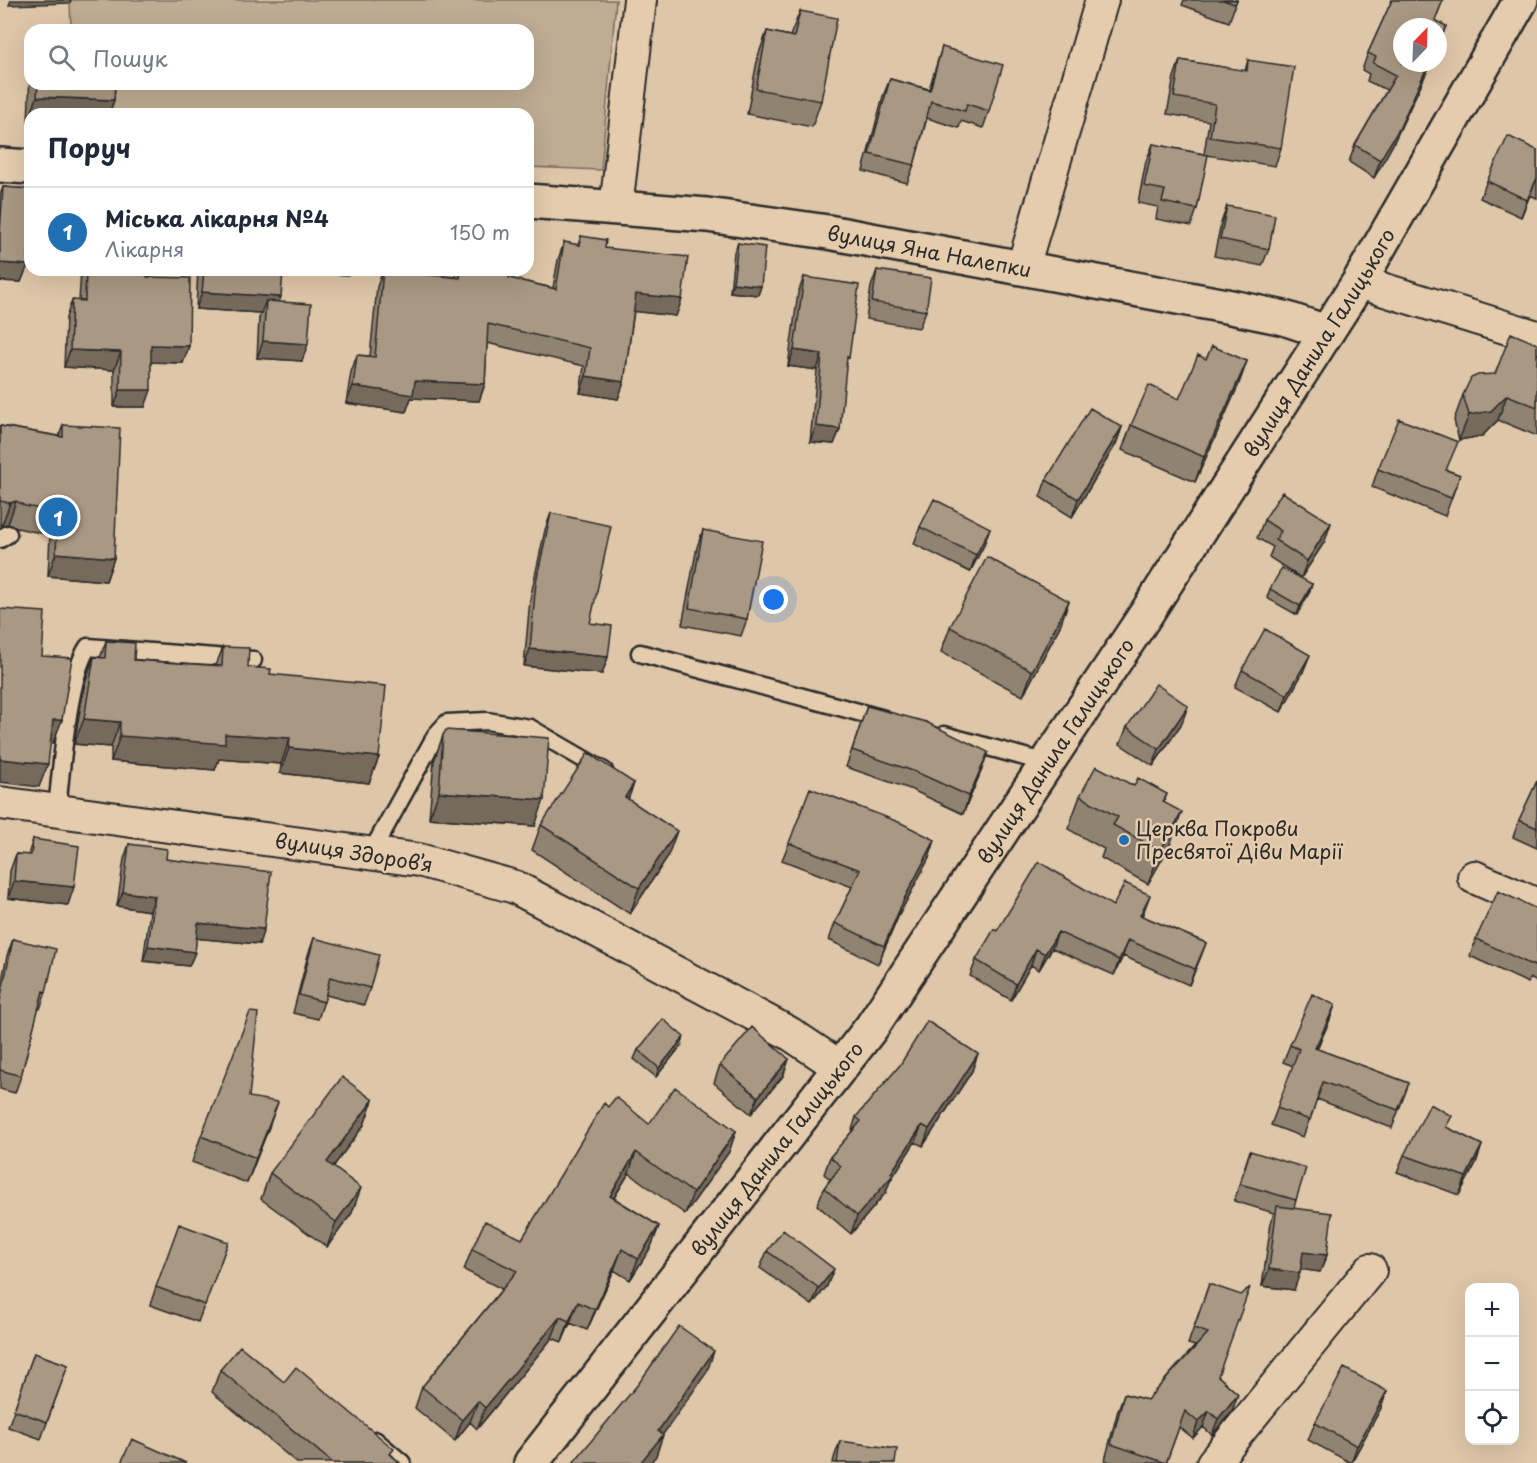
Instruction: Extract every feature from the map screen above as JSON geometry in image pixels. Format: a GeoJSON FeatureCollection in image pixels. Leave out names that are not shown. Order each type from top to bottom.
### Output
{"type":"FeatureCollection","features":[{"type":"Feature","properties":{"kind":"street"},"geometry":{"type":"LineString","coordinates":[[616,208],[640,0]]}},
{"type":"Feature","properties":{"kind":"street"},"geometry":{"type":"LineString","coordinates":[[1023,267],[1102,0]]}},
{"type":"Feature","properties":{"kind":"street","name":"вулиця Данила Галицького"},"geometry":{"type":"LineString","coordinates":[[531,1463],[871,1028],[1047,763],[1359,282],[1521,0]]}},
{"type":"Feature","properties":{"kind":"street"},"geometry":{"type":"LineString","coordinates":[[0,165],[24,167]]}},
{"type":"Feature","properties":{"kind":"street","name":"вулиця Яна Налепки"},"geometry":{"type":"LineString","coordinates":[[534,201],[706,215],[828,232],[1284,318],[1326,332]]}},
{"type":"Feature","properties":{"kind":"street"},"geometry":{"type":"LineString","coordinates":[[1359,282],[1537,337]]}},
{"type":"Feature","properties":{"kind":"street","name":"вулиця Здоровʼя"},"geometry":{"type":"LineString","coordinates":[[0,803],[419,860],[515,887],[789,1033],[840,1067]]}},
{"type":"Feature","properties":{"kind":"street"},"geometry":{"type":"LineString","coordinates":[[1474,876],[1537,906]]}},
{"type":"Feature","properties":{"kind":"street"},"geometry":{"type":"LineString","coordinates":[[1213,1463],[1370,1270]]}},
{"type":"Feature","properties":{"kind":"lane"},"geometry":{"type":"LineString","coordinates":[[57,810],[74,687],[80,659],[88,647],[253,660]]}},
{"type":"Feature","properties":{"kind":"lane"},"geometry":{"type":"LineString","coordinates":[[640,653],[900,723]]}},
{"type":"Feature","properties":{"kind":"lane"},"geometry":{"type":"LineString","coordinates":[[370,853],[436,735],[447,723],[487,721],[530,728],[610,775]]}},
{"type":"Feature","properties":{"kind":"lane"},"geometry":{"type":"LineString","coordinates":[[923,729],[1047,763]]}},
{"type":"Feature","properties":{"kind":"lane"},"geometry":{"type":"LineString","coordinates":[[366,1433],[402,1463]]}},
{"type":"Feature","properties":{"kind":"shaded area"},"geometry":{"type":"Polygon","coordinates":[[[70,0],[616,0],[601,170],[534,167],[534,108],[110,108],[111,90],[534,90],[534,24],[71,24],[70,0]]]}},
{"type":"Feature","properties":{"kind":"building"},"geometry":{"type":"Polygon","coordinates":[[[1223,0],[1237,0],[1235,4],[1223,0]]]}},
{"type":"Feature","properties":{"kind":"building"},"geometry":{"type":"Polygon","coordinates":[[[1392,0],[1443,0],[1436,18],[1393,18],[1393,72],[1425,72],[1399,129],[1380,160],[1355,145],[1396,75],[1373,63],[1376,57],[1368,53],[1392,0]]]}},
{"type":"Feature","properties":{"kind":"building"},"geometry":{"type":"Polygon","coordinates":[[[800,11],[837,18],[821,101],[756,89],[767,31],[794,37],[800,11]]]}},
{"type":"Feature","properties":{"kind":"building"},"geometry":{"type":"Polygon","coordinates":[[[942,47],[1003,65],[989,111],[967,104],[965,111],[931,101],[914,165],[869,154],[890,79],[930,90],[942,47]]]}},
{"type":"Feature","properties":{"kind":"building"},"geometry":{"type":"Polygon","coordinates":[[[1180,60],[1247,71],[1248,60],[1294,67],[1281,148],[1210,137],[1215,104],[1174,97],[1180,60]]]}},
{"type":"Feature","properties":{"kind":"building"},"geometry":{"type":"Polygon","coordinates":[[[38,90],[115,90],[114,100],[37,97],[38,90]]]}},
{"type":"Feature","properties":{"kind":"building"},"geometry":{"type":"Polygon","coordinates":[[[1508,136],[1537,150],[1537,178],[1527,200],[1487,181],[1508,136]]]}},
{"type":"Feature","properties":{"kind":"building"},"geometry":{"type":"Polygon","coordinates":[[[1153,144],[1208,155],[1197,209],[1162,202],[1165,190],[1144,186],[1153,144]]]}},
{"type":"Feature","properties":{"kind":"building"},"geometry":{"type":"Polygon","coordinates":[[[3,187],[24,189],[24,265],[0,263],[3,187]]]}},
{"type":"Feature","properties":{"kind":"building"},"geometry":{"type":"Polygon","coordinates":[[[1227,206],[1275,215],[1269,249],[1220,239],[1227,206]]]}},
{"type":"Feature","properties":{"kind":"building"},"geometry":{"type":"Polygon","coordinates":[[[581,236],[606,240],[605,248],[688,257],[682,299],[636,294],[624,382],[586,376],[590,348],[488,324],[485,384],[415,381],[413,395],[353,386],[357,355],[375,357],[382,276],[460,278],[460,276],[509,276],[509,278],[556,289],[564,242],[580,245],[581,236]]]}},
{"type":"Feature","properties":{"kind":"building"},"geometry":{"type":"Polygon","coordinates":[[[738,243],[765,247],[761,286],[733,283],[738,243]]]}},
{"type":"Feature","properties":{"kind":"building"},"geometry":{"type":"Polygon","coordinates":[[[877,270],[931,278],[926,311],[872,302],[877,270]]]}},
{"type":"Feature","properties":{"kind":"building"},"geometry":{"type":"Polygon","coordinates":[[[86,276],[190,278],[189,346],[151,345],[151,390],[120,390],[121,352],[70,350],[72,300],[85,301],[86,276]]]}},
{"type":"Feature","properties":{"kind":"building"},"geometry":{"type":"Polygon","coordinates":[[[203,276],[283,276],[281,297],[202,292],[203,276]]]}},
{"type":"Feature","properties":{"kind":"building"},"geometry":{"type":"Polygon","coordinates":[[[804,277],[859,285],[849,358],[847,357],[840,429],[816,426],[822,354],[794,350],[804,277]]]}},
{"type":"Feature","properties":{"kind":"building"},"geometry":{"type":"Polygon","coordinates":[[[266,301],[311,304],[308,344],[263,341],[266,301]]]}},
{"type":"Feature","properties":{"kind":"building"},"geometry":{"type":"Polygon","coordinates":[[[1511,333],[1537,344],[1537,407],[1507,395],[1491,411],[1469,415],[1463,395],[1471,378],[1478,375],[1495,374],[1511,333]]]}},
{"type":"Feature","properties":{"kind":"building"},"geometry":{"type":"Polygon","coordinates":[[[1212,346],[1247,361],[1204,457],[1131,425],[1149,385],[1179,399],[1198,355],[1206,359],[1212,346]]]}},
{"type":"Feature","properties":{"kind":"building"},"geometry":{"type":"Polygon","coordinates":[[[1090,408],[1122,427],[1078,499],[1046,480],[1090,408]]]}},
{"type":"Feature","properties":{"kind":"building"},"geometry":{"type":"Polygon","coordinates":[[[1399,419],[1458,442],[1446,470],[1460,475],[1451,498],[1378,469],[1399,419]]]}},
{"type":"Feature","properties":{"kind":"building"},"geometry":{"type":"Polygon","coordinates":[[[63,425],[120,428],[114,558],[56,553],[58,512],[25,506],[16,501],[10,503],[0,501],[0,426],[63,437],[63,425]]]}},
{"type":"Feature","properties":{"kind":"building"},"geometry":{"type":"Polygon","coordinates":[[[1282,492],[1331,523],[1307,561],[1275,540],[1281,531],[1264,520],[1282,492]]]}},
{"type":"Feature","properties":{"kind":"building"},"geometry":{"type":"Polygon","coordinates":[[[934,499],[990,528],[976,555],[920,527],[934,499]]]}},
{"type":"Feature","properties":{"kind":"building"},"geometry":{"type":"Polygon","coordinates":[[[551,513],[611,526],[590,623],[612,626],[608,657],[530,649],[536,582],[551,513]]]}},
{"type":"Feature","properties":{"kind":"building"},"geometry":{"type":"Polygon","coordinates":[[[703,530],[762,541],[747,619],[689,608],[703,530]]]}},
{"type":"Feature","properties":{"kind":"building"},"geometry":{"type":"Polygon","coordinates":[[[987,557],[1069,601],[1032,671],[950,627],[987,557]]]}},
{"type":"Feature","properties":{"kind":"building"},"geometry":{"type":"Polygon","coordinates":[[[1282,568],[1312,584],[1300,606],[1270,589],[1282,568]]]}},
{"type":"Feature","properties":{"kind":"building"},"geometry":{"type":"Polygon","coordinates":[[[0,609],[45,612],[42,656],[72,658],[62,720],[53,720],[48,764],[0,759],[0,609]]]}},
{"type":"Feature","properties":{"kind":"building"},"geometry":{"type":"Polygon","coordinates":[[[1265,629],[1310,655],[1287,695],[1242,670],[1265,629]]]}},
{"type":"Feature","properties":{"kind":"building"},"geometry":{"type":"Polygon","coordinates":[[[106,641],[135,643],[134,660],[222,666],[223,647],[249,648],[248,667],[271,669],[270,674],[386,686],[379,757],[289,748],[290,738],[225,734],[225,744],[120,736],[120,722],[84,719],[94,657],[105,658],[106,641]]]}},
{"type":"Feature","properties":{"kind":"building"},"geometry":{"type":"Polygon","coordinates":[[[1156,684],[1188,706],[1159,749],[1127,727],[1156,684]]]}},
{"type":"Feature","properties":{"kind":"building"},"geometry":{"type":"Polygon","coordinates":[[[867,706],[926,722],[988,752],[969,796],[916,772],[852,750],[867,706]]]}},
{"type":"Feature","properties":{"kind":"building"},"geometry":{"type":"Polygon","coordinates":[[[446,730],[549,738],[544,800],[439,792],[443,735],[446,730]]]}},
{"type":"Feature","properties":{"kind":"building"},"geometry":{"type":"Polygon","coordinates":[[[588,753],[634,783],[625,797],[677,831],[639,888],[541,825],[588,753]]]}},
{"type":"Feature","properties":{"kind":"building"},"geometry":{"type":"Polygon","coordinates":[[[1096,766],[1134,786],[1138,778],[1167,794],[1163,802],[1182,812],[1160,851],[1113,825],[1118,817],[1080,796],[1096,766]]]}},
{"type":"Feature","properties":{"kind":"building"},"geometry":{"type":"Polygon","coordinates":[[[1537,781],[1537,828],[1519,820],[1537,781]]]}},
{"type":"Feature","properties":{"kind":"building"},"geometry":{"type":"Polygon","coordinates":[[[810,788],[901,823],[935,840],[904,899],[884,946],[835,923],[860,870],[789,843],[810,788]]]}},
{"type":"Feature","properties":{"kind":"building"},"geometry":{"type":"Polygon","coordinates":[[[33,839],[79,846],[74,887],[14,881],[16,854],[31,855],[33,839]]]}},
{"type":"Feature","properties":{"kind":"building"},"geometry":{"type":"Polygon","coordinates":[[[129,844],[167,849],[166,859],[271,872],[264,929],[198,923],[195,952],[148,946],[155,896],[123,892],[129,844]]]}},
{"type":"Feature","properties":{"kind":"building"},"geometry":{"type":"Polygon","coordinates":[[[1039,862],[1113,906],[1125,883],[1150,895],[1140,915],[1206,943],[1195,969],[1128,940],[1119,960],[1058,932],[1045,954],[1036,949],[1016,984],[976,960],[994,929],[997,931],[1039,862]]]}},
{"type":"Feature","properties":{"kind":"building"},"geometry":{"type":"Polygon","coordinates":[[[1498,891],[1537,909],[1537,962],[1534,966],[1476,939],[1498,891]]]}},
{"type":"Feature","properties":{"kind":"building"},"geometry":{"type":"Polygon","coordinates":[[[314,938],[379,955],[370,988],[330,977],[324,1002],[299,995],[314,938]]]}},
{"type":"Feature","properties":{"kind":"building"},"geometry":{"type":"Polygon","coordinates":[[[13,939],[56,949],[21,1076],[0,1070],[0,1001],[13,939]]]}},
{"type":"Feature","properties":{"kind":"building"},"geometry":{"type":"Polygon","coordinates":[[[1312,994],[1335,1005],[1315,1048],[1409,1083],[1398,1110],[1323,1082],[1310,1120],[1277,1108],[1299,1049],[1290,1045],[1312,994]]]}},
{"type":"Feature","properties":{"kind":"building"},"geometry":{"type":"Polygon","coordinates":[[[250,1012],[258,1013],[249,1097],[278,1102],[256,1158],[201,1136],[250,1012]]]}},
{"type":"Feature","properties":{"kind":"building"},"geometry":{"type":"Polygon","coordinates":[[[663,1019],[684,1037],[659,1068],[638,1050],[663,1019]]]}},
{"type":"Feature","properties":{"kind":"building"},"geometry":{"type":"Polygon","coordinates":[[[927,1021],[978,1054],[929,1129],[922,1125],[891,1173],[893,1175],[857,1216],[824,1188],[841,1166],[830,1157],[861,1121],[856,1117],[900,1065],[927,1021]]]}},
{"type":"Feature","properties":{"kind":"building"},"geometry":{"type":"Polygon","coordinates":[[[752,1027],[789,1059],[758,1097],[720,1065],[752,1027]]]}},
{"type":"Feature","properties":{"kind":"building"},"geometry":{"type":"Polygon","coordinates":[[[342,1077],[373,1100],[327,1162],[361,1188],[336,1222],[270,1173],[342,1077]]]}},
{"type":"Feature","properties":{"kind":"building"},"geometry":{"type":"Polygon","coordinates":[[[675,1087],[736,1131],[693,1193],[636,1152],[610,1196],[659,1226],[638,1259],[622,1249],[595,1310],[578,1302],[569,1321],[560,1317],[485,1408],[478,1401],[462,1420],[422,1387],[517,1271],[472,1249],[485,1221],[522,1239],[604,1103],[608,1107],[616,1097],[649,1124],[675,1087]]]}},
{"type":"Feature","properties":{"kind":"building"},"geometry":{"type":"Polygon","coordinates":[[[1430,1104],[1452,1116],[1446,1127],[1482,1145],[1466,1177],[1404,1155],[1430,1104]]]}},
{"type":"Feature","properties":{"kind":"building"},"geometry":{"type":"Polygon","coordinates":[[[1250,1151],[1306,1168],[1296,1200],[1240,1184],[1250,1151]]]}},
{"type":"Feature","properties":{"kind":"building"},"geometry":{"type":"Polygon","coordinates":[[[1277,1206],[1332,1213],[1327,1255],[1303,1252],[1300,1273],[1269,1269],[1277,1206]]]}},
{"type":"Feature","properties":{"kind":"building"},"geometry":{"type":"Polygon","coordinates":[[[179,1224],[228,1242],[205,1305],[156,1287],[179,1224]]]}},
{"type":"Feature","properties":{"kind":"building"},"geometry":{"type":"Polygon","coordinates":[[[783,1230],[834,1269],[819,1288],[767,1251],[783,1230]]]}},
{"type":"Feature","properties":{"kind":"building"},"geometry":{"type":"Polygon","coordinates":[[[1209,1284],[1241,1295],[1250,1287],[1218,1376],[1238,1394],[1218,1419],[1209,1411],[1198,1422],[1185,1411],[1166,1463],[1111,1444],[1124,1394],[1147,1400],[1208,1333],[1194,1328],[1209,1284]]]}},
{"type":"Feature","properties":{"kind":"building"},"geometry":{"type":"Polygon","coordinates":[[[679,1326],[714,1351],[658,1431],[663,1435],[640,1463],[573,1463],[639,1383],[679,1326]]]}},
{"type":"Feature","properties":{"kind":"building"},"geometry":{"type":"Polygon","coordinates":[[[240,1346],[284,1382],[296,1367],[394,1449],[390,1454],[400,1463],[333,1463],[220,1370],[240,1346]]]}},
{"type":"Feature","properties":{"kind":"building"},"geometry":{"type":"Polygon","coordinates":[[[34,1353],[68,1365],[47,1422],[14,1410],[34,1353]]]}},
{"type":"Feature","properties":{"kind":"building"},"geometry":{"type":"Polygon","coordinates":[[[1344,1368],[1387,1391],[1357,1446],[1315,1423],[1344,1368]]]}},
{"type":"Feature","properties":{"kind":"building"},"geometry":{"type":"Polygon","coordinates":[[[132,1439],[186,1463],[121,1463],[132,1439]]]}},
{"type":"Feature","properties":{"kind":"building"},"geometry":{"type":"Polygon","coordinates":[[[840,1441],[897,1449],[895,1463],[837,1463],[840,1441]]]}},
{"type":"Feature","properties":{"kind":"place","name":"Міська лікарня №4"},"geometry":{"type":"Point","coordinates":[58,517]}},
{"type":"Feature","properties":{"kind":"place","name":"Церква Покрови Пресвятої Діви Марії"},"geometry":{"type":"Point","coordinates":[1124,840]}}]}
